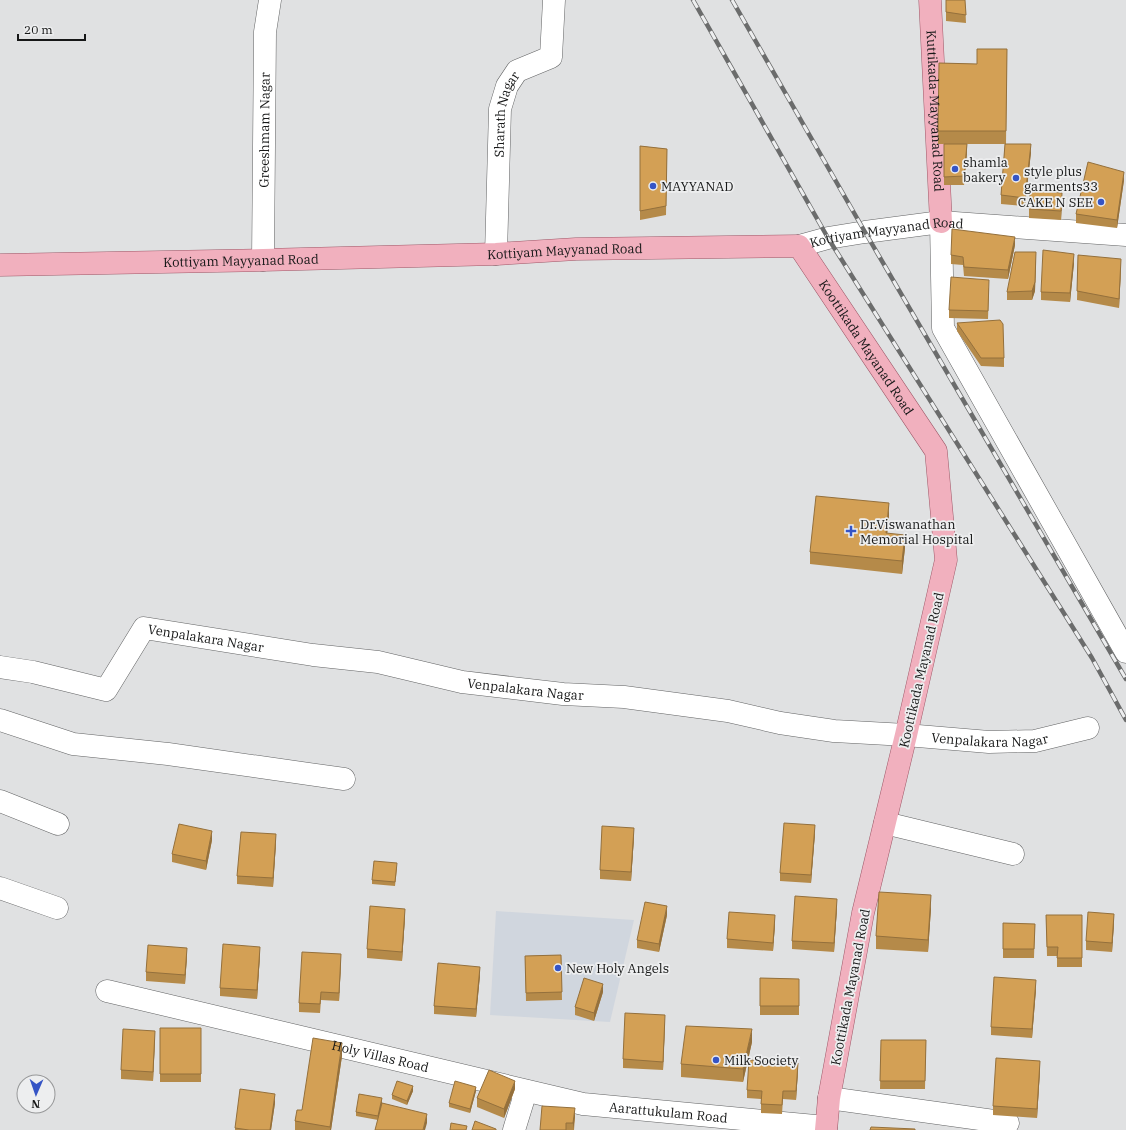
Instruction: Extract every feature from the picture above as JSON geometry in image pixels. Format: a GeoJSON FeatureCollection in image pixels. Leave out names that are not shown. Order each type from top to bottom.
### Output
{"type":"FeatureCollection","features":[{"type":"Feature","properties":{"kind":"main road","name":"Kuttikada-Mayyanad Road"},"geometry":{"type":"LineString","coordinates":[[930,0],[941,222]]}},
{"type":"Feature","properties":{"kind":"main road","name":"Kottiyam Mayyanad Road"},"geometry":{"type":"LineString","coordinates":[[0,265],[496,254],[576,249],[799,246]]}},
{"type":"Feature","properties":{"kind":"main road","name":"Koottikada Mayanad Road"},"geometry":{"type":"LineString","coordinates":[[799,246],[936,451],[946,560],[863,913],[829,1098],[826,1129]]}},
{"type":"Feature","properties":{"kind":"street","name":"Greeshmam Nagar"},"geometry":{"type":"LineString","coordinates":[[263,260],[265,32],[270,0]]}},
{"type":"Feature","properties":{"kind":"street","name":"Sharath Nagar"},"geometry":{"type":"LineString","coordinates":[[496,254],[500,109],[507,86],[517,71],[551,56],[554,0]]}},
{"type":"Feature","properties":{"kind":"street","name":"Kottiyam Mayyanad Road"},"geometry":{"type":"LineString","coordinates":[[799,246],[828,238],[941,222],[1126,235]]}},
{"type":"Feature","properties":{"kind":"street"},"geometry":{"type":"LineString","coordinates":[[941,222],[943,328],[1126,652]]}},
{"type":"Feature","properties":{"kind":"street","name":"Venpalakara Nagar"},"geometry":{"type":"LineString","coordinates":[[0,667],[32,672],[106,690],[144,628],[314,655],[378,662],[462,682],[562,694],[624,697],[728,711],[780,723],[834,732],[906,735],[989,742],[1035,741],[1088,728]]}},
{"type":"Feature","properties":{"kind":"street"},"geometry":{"type":"LineString","coordinates":[[0,720],[73,744],[168,754],[344,779]]}},
{"type":"Feature","properties":{"kind":"street"},"geometry":{"type":"LineString","coordinates":[[0,801],[58,824]]}},
{"type":"Feature","properties":{"kind":"street"},"geometry":{"type":"LineString","coordinates":[[885,823],[1013,854]]}},
{"type":"Feature","properties":{"kind":"street"},"geometry":{"type":"LineString","coordinates":[[0,888],[57,908]]}},
{"type":"Feature","properties":{"kind":"street","name":"Holy Villas Road"},"geometry":{"type":"LineString","coordinates":[[108,991],[583,1104]]}},
{"type":"Feature","properties":{"kind":"street"},"geometry":{"type":"LineString","coordinates":[[514,1130],[526,1091]]}},
{"type":"Feature","properties":{"kind":"street"},"geometry":{"type":"LineString","coordinates":[[829,1098],[1008,1123]]}},
{"type":"Feature","properties":{"kind":"street","name":"Aarattukulam Road"},"geometry":{"type":"LineString","coordinates":[[583,1104],[826,1129]]}},
{"type":"Feature","properties":{"kind":"shaded area","name":"New Holy Angels"},"geometry":{"type":"Polygon","coordinates":[[[496,911],[634,920],[610,1022],[490,1015],[496,911]]]}},
{"type":"Feature","properties":{"kind":"building"},"geometry":{"type":"Polygon","coordinates":[[[946,0],[965,0],[966,15],[946,12],[946,0]]]}},
{"type":"Feature","properties":{"kind":"building"},"geometry":{"type":"Polygon","coordinates":[[[977,49],[1007,49],[1006,131],[938,131],[939,63],[977,64],[977,49]]]}},
{"type":"Feature","properties":{"kind":"building","name":"shamla bakery"},"geometry":{"type":"Polygon","coordinates":[[[944,144],[967,144],[964,176],[944,177],[944,144]]]}},
{"type":"Feature","properties":{"kind":"building","name":"style plus garments33"},"geometry":{"type":"Polygon","coordinates":[[[1005,144],[1031,144],[1025,198],[1001,195],[1005,144]]]}},
{"type":"Feature","properties":{"kind":"building","name":"MAYYANAD"},"geometry":{"type":"Polygon","coordinates":[[[640,146],[667,149],[666,206],[640,211],[640,146]]]}},
{"type":"Feature","properties":{"kind":"building","name":"CAKE N SEE"},"geometry":{"type":"Polygon","coordinates":[[[1088,162],[1124,172],[1117,220],[1076,214],[1088,162]]]}},
{"type":"Feature","properties":{"kind":"building"},"geometry":{"type":"Polygon","coordinates":[[[1030,190],[1062,193],[1061,211],[1029,209],[1030,190]]]}},
{"type":"Feature","properties":{"kind":"building"},"geometry":{"type":"Polygon","coordinates":[[[952,229],[1015,237],[1008,270],[964,267],[963,257],[951,255],[952,229]]]}},
{"type":"Feature","properties":{"kind":"building"},"geometry":{"type":"Polygon","coordinates":[[[1043,250],[1074,254],[1070,293],[1041,292],[1043,250]]]}},
{"type":"Feature","properties":{"kind":"building"},"geometry":{"type":"Polygon","coordinates":[[[1015,252],[1036,252],[1035,282],[1032,291],[1007,292],[1015,252]]]}},
{"type":"Feature","properties":{"kind":"building"},"geometry":{"type":"Polygon","coordinates":[[[1078,255],[1121,259],[1119,299],[1077,291],[1078,255]]]}},
{"type":"Feature","properties":{"kind":"building"},"geometry":{"type":"Polygon","coordinates":[[[951,277],[989,280],[988,311],[949,310],[951,277]]]}},
{"type":"Feature","properties":{"kind":"building"},"geometry":{"type":"Polygon","coordinates":[[[1000,320],[1003,324],[1004,358],[981,358],[957,323],[1000,320]]]}},
{"type":"Feature","properties":{"kind":"building","name":"Dr.Viswanathan Memorial Hospital"},"geometry":{"type":"Polygon","coordinates":[[[816,496],[889,503],[886,533],[905,535],[902,561],[810,552],[816,496]]]}},
{"type":"Feature","properties":{"kind":"building"},"geometry":{"type":"Polygon","coordinates":[[[784,823],[815,825],[811,875],[780,873],[784,823]]]}},
{"type":"Feature","properties":{"kind":"building"},"geometry":{"type":"Polygon","coordinates":[[[179,824],[212,831],[206,861],[172,854],[179,824]]]}},
{"type":"Feature","properties":{"kind":"building"},"geometry":{"type":"Polygon","coordinates":[[[602,826],[634,828],[631,872],[600,870],[602,826]]]}},
{"type":"Feature","properties":{"kind":"building"},"geometry":{"type":"Polygon","coordinates":[[[241,832],[276,834],[273,878],[237,876],[241,832]]]}},
{"type":"Feature","properties":{"kind":"building"},"geometry":{"type":"Polygon","coordinates":[[[374,861],[397,863],[395,882],[372,880],[374,861]]]}},
{"type":"Feature","properties":{"kind":"building"},"geometry":{"type":"Polygon","coordinates":[[[879,892],[931,895],[928,940],[876,936],[879,892]]]}},
{"type":"Feature","properties":{"kind":"building"},"geometry":{"type":"Polygon","coordinates":[[[795,896],[837,899],[834,943],[792,941],[795,896]]]}},
{"type":"Feature","properties":{"kind":"building"},"geometry":{"type":"Polygon","coordinates":[[[645,902],[667,906],[659,944],[637,940],[645,902]]]}},
{"type":"Feature","properties":{"kind":"building"},"geometry":{"type":"Polygon","coordinates":[[[370,906],[405,909],[402,952],[367,949],[370,906]]]}},
{"type":"Feature","properties":{"kind":"building"},"geometry":{"type":"Polygon","coordinates":[[[729,912],[775,915],[773,943],[727,939],[729,912]]]}},
{"type":"Feature","properties":{"kind":"building"},"geometry":{"type":"Polygon","coordinates":[[[1088,912],[1114,914],[1112,943],[1086,941],[1088,912]]]}},
{"type":"Feature","properties":{"kind":"building"},"geometry":{"type":"Polygon","coordinates":[[[1046,915],[1082,915],[1082,958],[1057,958],[1058,947],[1047,947],[1046,915]]]}},
{"type":"Feature","properties":{"kind":"building"},"geometry":{"type":"Polygon","coordinates":[[[1003,923],[1035,924],[1034,949],[1003,949],[1003,923]]]}},
{"type":"Feature","properties":{"kind":"building"},"geometry":{"type":"Polygon","coordinates":[[[223,944],[260,947],[257,990],[220,988],[223,944]]]}},
{"type":"Feature","properties":{"kind":"building"},"geometry":{"type":"Polygon","coordinates":[[[148,945],[187,948],[185,975],[146,972],[148,945]]]}},
{"type":"Feature","properties":{"kind":"building"},"geometry":{"type":"Polygon","coordinates":[[[302,952],[341,954],[339,993],[321,992],[320,1004],[299,1003],[302,952]]]}},
{"type":"Feature","properties":{"kind":"building"},"geometry":{"type":"Polygon","coordinates":[[[561,955],[562,992],[526,993],[525,956],[561,955]]]}},
{"type":"Feature","properties":{"kind":"building"},"geometry":{"type":"Polygon","coordinates":[[[438,963],[480,967],[476,1009],[434,1006],[438,963]]]}},
{"type":"Feature","properties":{"kind":"building"},"geometry":{"type":"Polygon","coordinates":[[[994,977],[1036,980],[1032,1029],[991,1027],[994,977]]]}},
{"type":"Feature","properties":{"kind":"building"},"geometry":{"type":"Polygon","coordinates":[[[584,978],[603,984],[594,1013],[575,1007],[584,978]]]}},
{"type":"Feature","properties":{"kind":"building"},"geometry":{"type":"Polygon","coordinates":[[[760,978],[799,979],[799,1006],[760,1006],[760,978]]]}},
{"type":"Feature","properties":{"kind":"building"},"geometry":{"type":"Polygon","coordinates":[[[625,1013],[665,1015],[663,1062],[623,1059],[625,1013]]]}},
{"type":"Feature","properties":{"kind":"building","name":"Milk Society"},"geometry":{"type":"Polygon","coordinates":[[[686,1026],[752,1029],[743,1069],[681,1064],[686,1026]]]}},
{"type":"Feature","properties":{"kind":"building"},"geometry":{"type":"Polygon","coordinates":[[[160,1028],[201,1028],[201,1074],[160,1074],[160,1028]]]}},
{"type":"Feature","properties":{"kind":"building"},"geometry":{"type":"Polygon","coordinates":[[[123,1029],[155,1031],[153,1072],[121,1070],[123,1029]]]}},
{"type":"Feature","properties":{"kind":"building"},"geometry":{"type":"Polygon","coordinates":[[[313,1038],[342,1043],[330,1127],[295,1121],[297,1110],[302,1110],[313,1038]]]}},
{"type":"Feature","properties":{"kind":"building"},"geometry":{"type":"Polygon","coordinates":[[[881,1040],[926,1040],[925,1081],[880,1081],[881,1040]]]}},
{"type":"Feature","properties":{"kind":"building"},"geometry":{"type":"Polygon","coordinates":[[[996,1058],[1040,1061],[1037,1109],[993,1106],[996,1058]]]}},
{"type":"Feature","properties":{"kind":"building"},"geometry":{"type":"Polygon","coordinates":[[[749,1060],[798,1063],[796,1091],[783,1091],[782,1105],[761,1104],[762,1091],[747,1090],[749,1060]]]}},
{"type":"Feature","properties":{"kind":"building"},"geometry":{"type":"Polygon","coordinates":[[[489,1070],[515,1081],[504,1109],[477,1098],[489,1070]]]}},
{"type":"Feature","properties":{"kind":"building"},"geometry":{"type":"Polygon","coordinates":[[[397,1081],[413,1086],[407,1101],[392,1095],[397,1081]]]}},
{"type":"Feature","properties":{"kind":"building"},"geometry":{"type":"Polygon","coordinates":[[[455,1081],[476,1087],[470,1109],[449,1103],[455,1081]]]}},
{"type":"Feature","properties":{"kind":"building"},"geometry":{"type":"Polygon","coordinates":[[[240,1089],[275,1094],[270,1130],[235,1128],[240,1089]]]}},
{"type":"Feature","properties":{"kind":"building"},"geometry":{"type":"Polygon","coordinates":[[[359,1094],[382,1098],[378,1116],[356,1112],[359,1094]]]}},
{"type":"Feature","properties":{"kind":"building"},"geometry":{"type":"Polygon","coordinates":[[[382,1103],[427,1114],[423,1130],[375,1130],[382,1103]]]}},
{"type":"Feature","properties":{"kind":"building"},"geometry":{"type":"Polygon","coordinates":[[[542,1106],[575,1108],[573,1123],[566,1123],[566,1130],[540,1130],[542,1106]]]}},
{"type":"Feature","properties":{"kind":"building"},"geometry":{"type":"Polygon","coordinates":[[[475,1121],[496,1129],[496,1130],[472,1130],[475,1121]]]}},
{"type":"Feature","properties":{"kind":"building"},"geometry":{"type":"Polygon","coordinates":[[[451,1123],[467,1126],[466,1130],[450,1130],[451,1123]]]}},
{"type":"Feature","properties":{"kind":"building"},"geometry":{"type":"Polygon","coordinates":[[[871,1127],[915,1129],[915,1130],[870,1130],[871,1127]]]}},
{"type":"Feature","properties":{"kind":"railway"},"geometry":{"type":"LineString","coordinates":[[693,0],[828,238],[1092,658],[1126,720]]}},
{"type":"Feature","properties":{"kind":"railway"},"geometry":{"type":"LineString","coordinates":[[732,0],[865,232],[1126,679]]}},
{"type":"Feature","properties":{"kind":"place","name":"shamla bakery"},"geometry":{"type":"Point","coordinates":[955,169]}},
{"type":"Feature","properties":{"kind":"place","name":"style plus garments33"},"geometry":{"type":"Point","coordinates":[1016,178]}},
{"type":"Feature","properties":{"kind":"place","name":"MAYYANAD"},"geometry":{"type":"Point","coordinates":[653,186]}},
{"type":"Feature","properties":{"kind":"place","name":"CAKE N SEE"},"geometry":{"type":"Point","coordinates":[1101,202]}},
{"type":"Feature","properties":{"kind":"place","name":"Dr.Viswanathan Memorial Hospital"},"geometry":{"type":"Point","coordinates":[851,531]}},
{"type":"Feature","properties":{"kind":"place","name":"New Holy Angels"},"geometry":{"type":"Point","coordinates":[558,968]}},
{"type":"Feature","properties":{"kind":"place","name":"Milk Society"},"geometry":{"type":"Point","coordinates":[716,1060]}}]}
